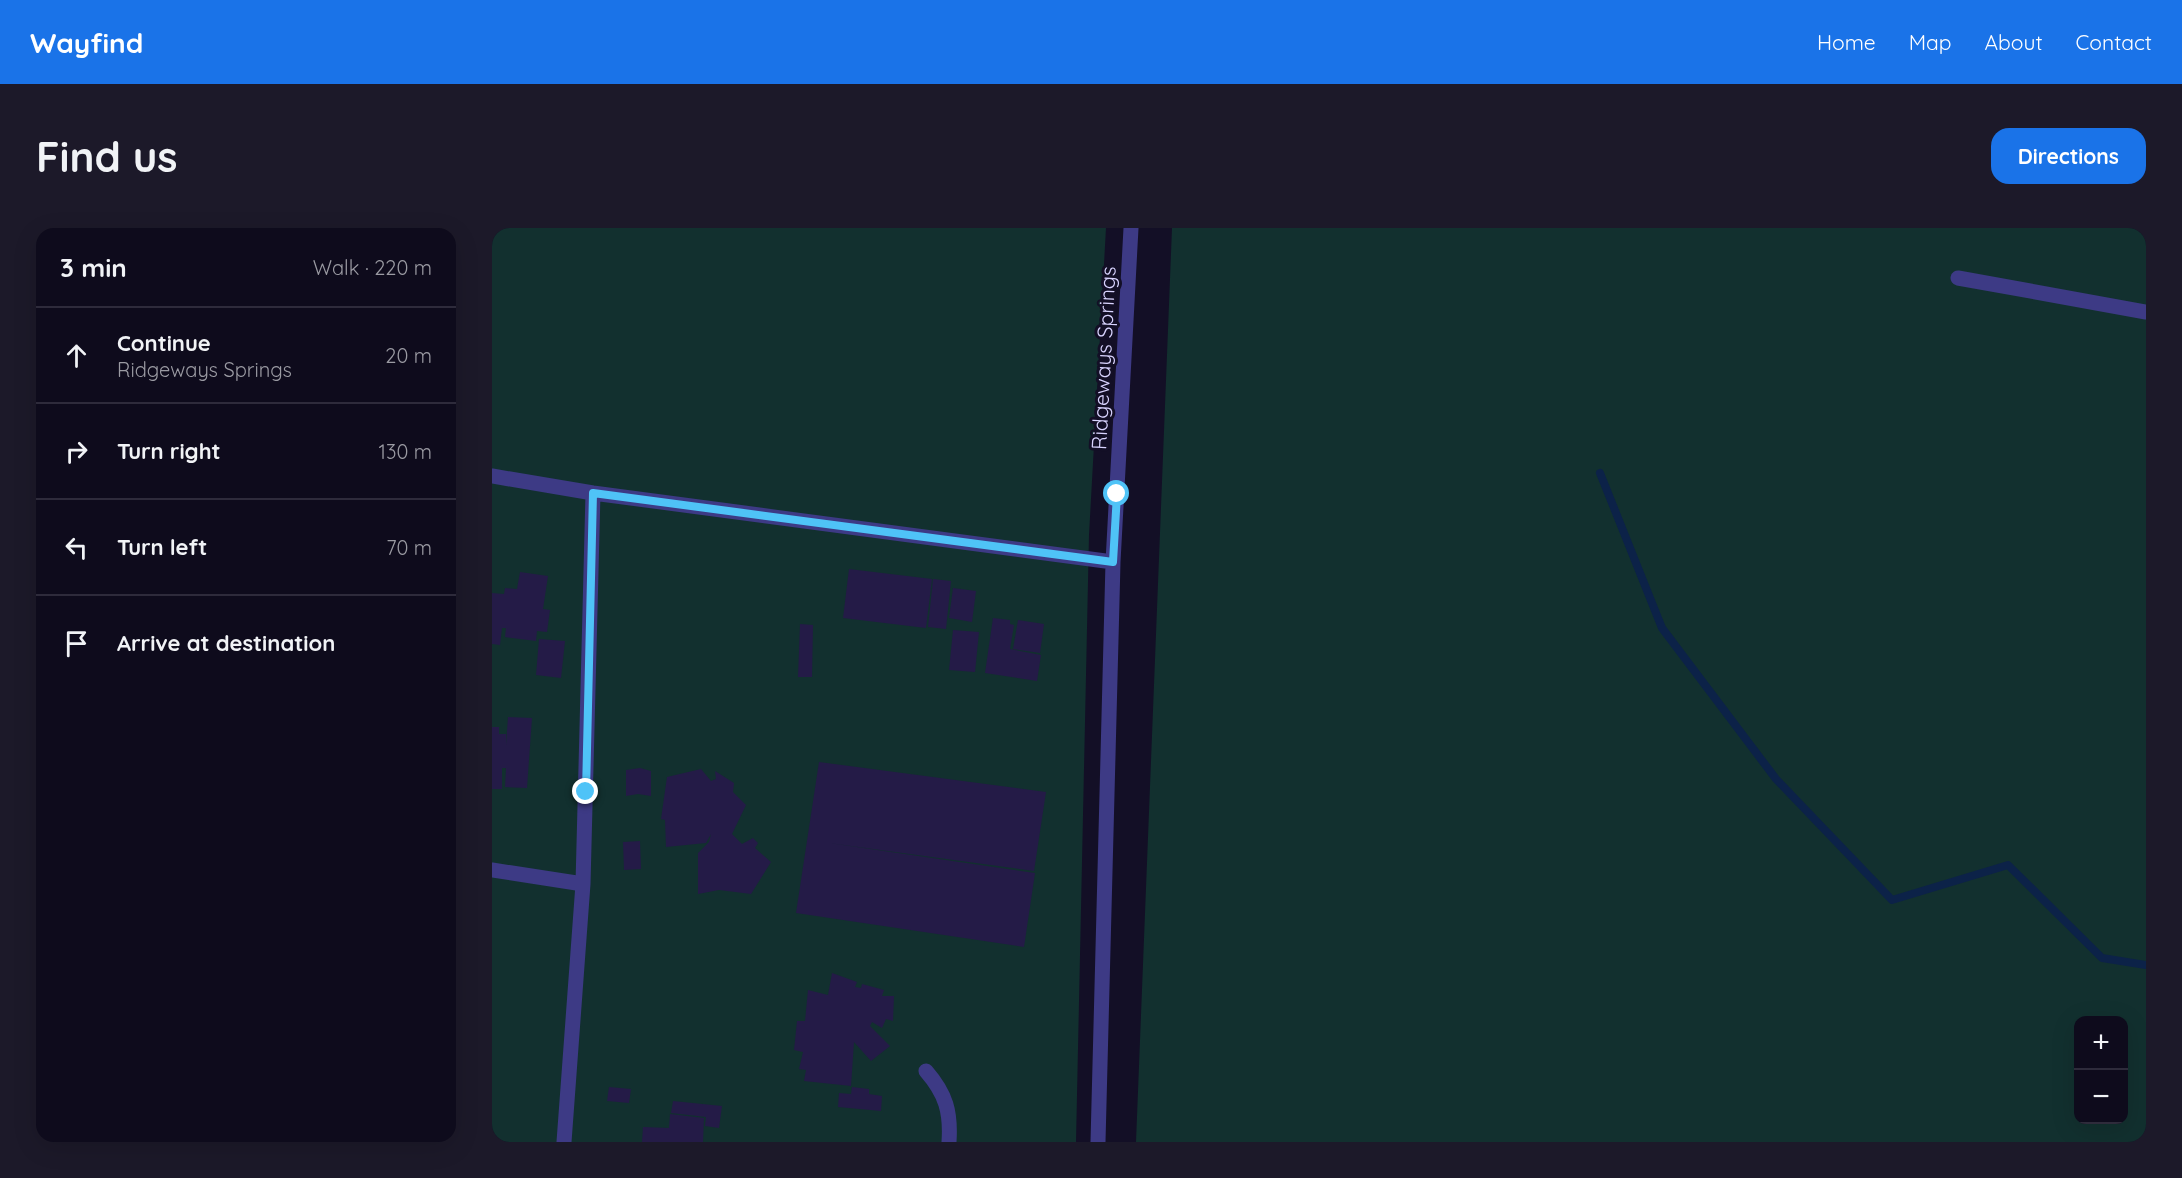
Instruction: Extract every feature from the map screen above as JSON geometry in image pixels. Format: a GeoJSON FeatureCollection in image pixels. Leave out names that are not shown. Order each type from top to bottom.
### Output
{"type":"FeatureCollection","features":[{"type":"Feature","properties":{"kind":"street","name":"Ridgeways Springs"},"geometry":{"type":"LineString","coordinates":[[1098,1142],[1113,562],[1131,228]]}},
{"type":"Feature","properties":{"kind":"street"},"geometry":{"type":"LineString","coordinates":[[1958,278],[2146,312]]}},
{"type":"Feature","properties":{"kind":"street"},"geometry":{"type":"LineString","coordinates":[[492,476],[593,493],[1113,562]]}},
{"type":"Feature","properties":{"kind":"street"},"geometry":{"type":"LineString","coordinates":[[564,1142],[583,884],[593,493]]}},
{"type":"Feature","properties":{"kind":"street"},"geometry":{"type":"LineString","coordinates":[[492,870],[583,884]]}},
{"type":"Feature","properties":{"kind":"street"},"geometry":{"type":"LineString","coordinates":[[926,1071],[939,1086],[945,1102],[950,1126],[948,1142]]}},
{"type":"Feature","properties":{"kind":"green space"},"geometry":{"type":"Polygon","coordinates":[[[492,228],[1106,228],[1089,535],[1076,1142],[492,1142],[492,228]]]}},
{"type":"Feature","properties":{"kind":"green space"},"geometry":{"type":"Polygon","coordinates":[[[1172,228],[2146,228],[2146,1142],[1136,1142],[1172,228]]]}},
{"type":"Feature","properties":{"kind":"building"},"geometry":{"type":"Polygon","coordinates":[[[849,569],[932,579],[926,628],[843,618],[849,569]]]}},
{"type":"Feature","properties":{"kind":"building"},"geometry":{"type":"Polygon","coordinates":[[[520,572],[548,576],[543,609],[550,610],[547,632],[537,631],[536,641],[505,637],[506,628],[502,628],[500,645],[492,644],[492,593],[504,594],[505,588],[517,589],[520,572]]]}},
{"type":"Feature","properties":{"kind":"building"},"geometry":{"type":"Polygon","coordinates":[[[933,579],[951,581],[946,629],[928,627],[933,579]]]}},
{"type":"Feature","properties":{"kind":"building"},"geometry":{"type":"Polygon","coordinates":[[[953,588],[976,591],[972,622],[949,618],[953,588]]]}},
{"type":"Feature","properties":{"kind":"building"},"geometry":{"type":"Polygon","coordinates":[[[993,618],[1010,620],[1010,624],[1014,625],[1010,649],[1041,655],[1037,681],[985,673],[993,618]]]}},
{"type":"Feature","properties":{"kind":"building"},"geometry":{"type":"Polygon","coordinates":[[[1018,620],[1044,624],[1040,653],[1013,649],[1018,620]]]}},
{"type":"Feature","properties":{"kind":"building"},"geometry":{"type":"Polygon","coordinates":[[[800,624],[813,625],[812,677],[798,677],[800,624]]]}},
{"type":"Feature","properties":{"kind":"building"},"geometry":{"type":"Polygon","coordinates":[[[953,630],[979,632],[975,672],[949,670],[953,630]]]}},
{"type":"Feature","properties":{"kind":"building"},"geometry":{"type":"Polygon","coordinates":[[[539,639],[565,641],[561,678],[536,675],[539,639]]]}},
{"type":"Feature","properties":{"kind":"building"},"geometry":{"type":"Polygon","coordinates":[[[508,717],[532,718],[527,788],[505,787],[506,768],[502,768],[502,789],[492,789],[492,727],[499,727],[499,734],[506,734],[506,745],[508,717]]]}},
{"type":"Feature","properties":{"kind":"building"},"geometry":{"type":"Polygon","coordinates":[[[819,762],[1046,792],[1034,871],[829,843],[1035,873],[1024,947],[796,913],[819,762]]]}},
{"type":"Feature","properties":{"kind":"building"},"geometry":{"type":"Polygon","coordinates":[[[640,768],[651,771],[651,796],[638,794],[626,796],[626,770],[640,768]]]}},
{"type":"Feature","properties":{"kind":"building"},"geometry":{"type":"Polygon","coordinates":[[[701,769],[711,781],[716,779],[715,771],[734,783],[733,792],[746,805],[732,834],[742,844],[753,838],[758,843],[755,848],[771,862],[751,894],[719,890],[698,894],[698,853],[709,842],[711,834],[706,843],[666,847],[665,820],[661,819],[667,777],[701,769]]]}},
{"type":"Feature","properties":{"kind":"building"},"geometry":{"type":"Polygon","coordinates":[[[640,841],[641,869],[624,870],[623,842],[640,841]]]}},
{"type":"Feature","properties":{"kind":"building"},"geometry":{"type":"Polygon","coordinates":[[[832,973],[857,982],[855,987],[861,988],[862,984],[884,990],[882,996],[894,996],[893,1021],[886,1019],[882,1028],[872,1022],[870,1026],[890,1046],[871,1061],[854,1042],[851,1086],[804,1081],[806,1070],[799,1069],[803,1052],[794,1050],[797,1021],[805,1021],[808,990],[828,995],[832,973]]]}},
{"type":"Feature","properties":{"kind":"building"},"geometry":{"type":"Polygon","coordinates":[[[609,1087],[631,1089],[629,1103],[607,1101],[609,1087]]]}},
{"type":"Feature","properties":{"kind":"building"},"geometry":{"type":"Polygon","coordinates":[[[852,1087],[869,1089],[869,1094],[882,1096],[881,1111],[838,1107],[839,1093],[851,1094],[852,1087]]]}},
{"type":"Feature","properties":{"kind":"building"},"geometry":{"type":"Polygon","coordinates":[[[673,1101],[722,1106],[719,1128],[705,1126],[706,1117],[671,1113],[673,1101]]]}},
{"type":"Feature","properties":{"kind":"building"},"geometry":{"type":"Polygon","coordinates":[[[670,1114],[704,1118],[703,1142],[642,1142],[643,1127],[669,1128],[670,1114]]]}},
{"type":"Feature","properties":{"kind":"waterway"},"geometry":{"type":"LineString","coordinates":[[1600,473],[1662,628],[1776,779],[1892,900],[2008,865],[2102,958],[2146,965]]}},
{"type":"Feature","properties":{"kind":"route"},"geometry":{"type":"LineString","coordinates":[[586,792],[593,493],[1113,562],[1117,494]]}}]}
